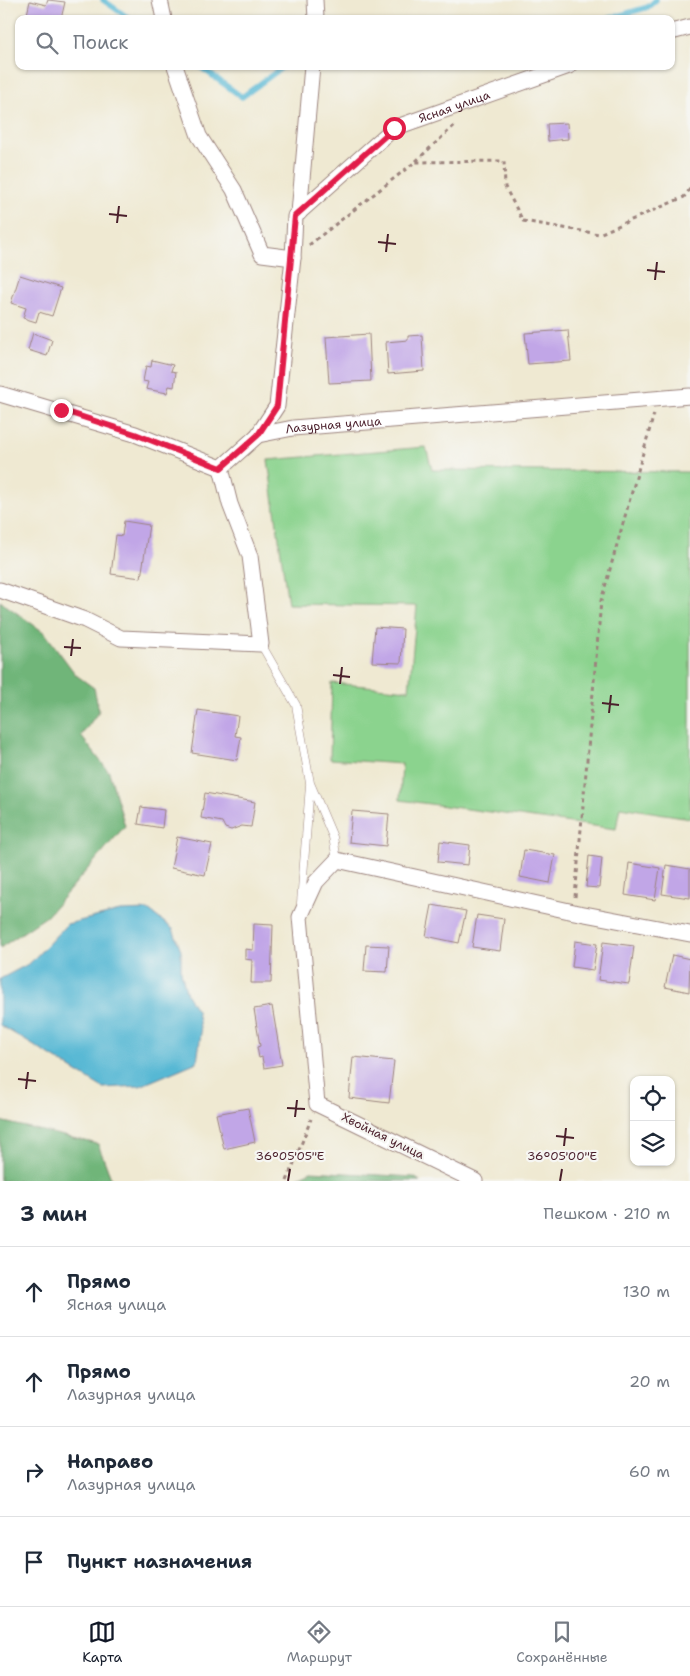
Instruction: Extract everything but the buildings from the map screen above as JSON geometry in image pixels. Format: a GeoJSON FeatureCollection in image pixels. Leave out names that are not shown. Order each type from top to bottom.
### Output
{"type":"FeatureCollection","features":[{"type":"Feature","properties":{"kind":"street"},"geometry":{"type":"LineString","coordinates":[[160,0],[163,15]]}},
{"type":"Feature","properties":{"kind":"street"},"geometry":{"type":"LineString","coordinates":[[315,0],[316,15]]}},
{"type":"Feature","properties":{"kind":"street"},"geometry":{"type":"LineString","coordinates":[[675,31],[690,27]]}},
{"type":"Feature","properties":{"kind":"street"},"geometry":{"type":"LineString","coordinates":[[176,70],[199,136],[234,190],[262,254],[292,258]]}},
{"type":"Feature","properties":{"kind":"street"},"geometry":{"type":"LineString","coordinates":[[221,468],[258,435],[277,406],[295,216],[299,213],[312,70]]}},
{"type":"Feature","properties":{"kind":"street","name":"Ясная улица"},"geometry":{"type":"LineString","coordinates":[[299,213],[394,128],[558,70]]}},
{"type":"Feature","properties":{"kind":"street"},"geometry":{"type":"LineString","coordinates":[[0,394],[135,434],[221,468]]}},
{"type":"Feature","properties":{"kind":"street","name":"Лазурная улица"},"geometry":{"type":"LineString","coordinates":[[258,435],[294,428],[690,396]]}},
{"type":"Feature","properties":{"kind":"street"},"geometry":{"type":"LineString","coordinates":[[0,590],[85,620],[121,638],[261,644],[250,556],[230,504],[221,468]]}},
{"type":"Feature","properties":{"kind":"street"},"geometry":{"type":"LineString","coordinates":[[317,1104],[300,917],[316,882],[337,860],[574,912],[690,934]]}},
{"type":"Feature","properties":{"kind":"street","name":"Хвойная улица"},"geometry":{"type":"LineString","coordinates":[[317,1104],[475,1181]]}},
{"type":"Feature","properties":{"kind":"lane"},"geometry":{"type":"LineString","coordinates":[[261,644],[296,705],[310,783],[333,837],[337,860]]}},
{"type":"Feature","properties":{"kind":"lane"},"geometry":{"type":"LineString","coordinates":[[300,917],[310,783]]}},
{"type":"Feature","properties":{"kind":"path"},"geometry":{"type":"LineString","coordinates":[[292,258],[415,162],[458,122]]}},
{"type":"Feature","properties":{"kind":"path"},"geometry":{"type":"LineString","coordinates":[[415,162],[504,161],[505,187],[523,221],[599,234],[684,197],[690,190]]}},
{"type":"Feature","properties":{"kind":"path"},"geometry":{"type":"LineString","coordinates":[[574,912],[601,601],[659,399]]}},
{"type":"Feature","properties":{"kind":"path"},"geometry":{"type":"LineString","coordinates":[[287,1181],[317,1104]]}},
{"type":"Feature","properties":{"kind":"green space"},"geometry":{"type":"Polygon","coordinates":[[[426,447],[432,470],[690,472],[690,818],[620,807],[616,829],[400,800],[402,764],[330,759],[332,683],[409,690],[417,606],[288,604],[268,460],[426,447]]]}},
{"type":"Feature","properties":{"kind":"green space"},"geometry":{"type":"Polygon","coordinates":[[[0,601],[45,633],[76,675],[94,688],[99,711],[81,736],[109,772],[125,826],[47,916],[0,948],[0,601]]]}},
{"type":"Feature","properties":{"kind":"green space"},"geometry":{"type":"Polygon","coordinates":[[[0,1121],[98,1144],[112,1181],[0,1181],[0,1121]]]}},
{"type":"Feature","properties":{"kind":"green space"},"geometry":{"type":"Polygon","coordinates":[[[311,1171],[414,1177],[420,1181],[289,1181],[311,1171]]]}},
{"type":"Feature","properties":{"kind":"water"},"geometry":{"type":"Polygon","coordinates":[[[148,910],[173,929],[181,950],[181,972],[187,995],[197,1011],[201,1033],[197,1062],[140,1086],[103,1088],[0,1025],[0,979],[30,963],[67,924],[120,911],[148,910]]]}},
{"type":"Feature","properties":{"kind":"waterway"},"geometry":{"type":"LineString","coordinates":[[103,0],[124,15]]}},
{"type":"Feature","properties":{"kind":"waterway"},"geometry":{"type":"LineString","coordinates":[[621,15],[648,7],[656,0]]}},
{"type":"Feature","properties":{"kind":"waterway"},"geometry":{"type":"LineString","coordinates":[[205,70],[242,97],[279,70]]}},
{"type":"Feature","properties":{"kind":"route"},"geometry":{"type":"LineString","coordinates":[[61,410],[135,434],[221,468],[258,435],[277,406],[295,216],[394,128]]}}]}
